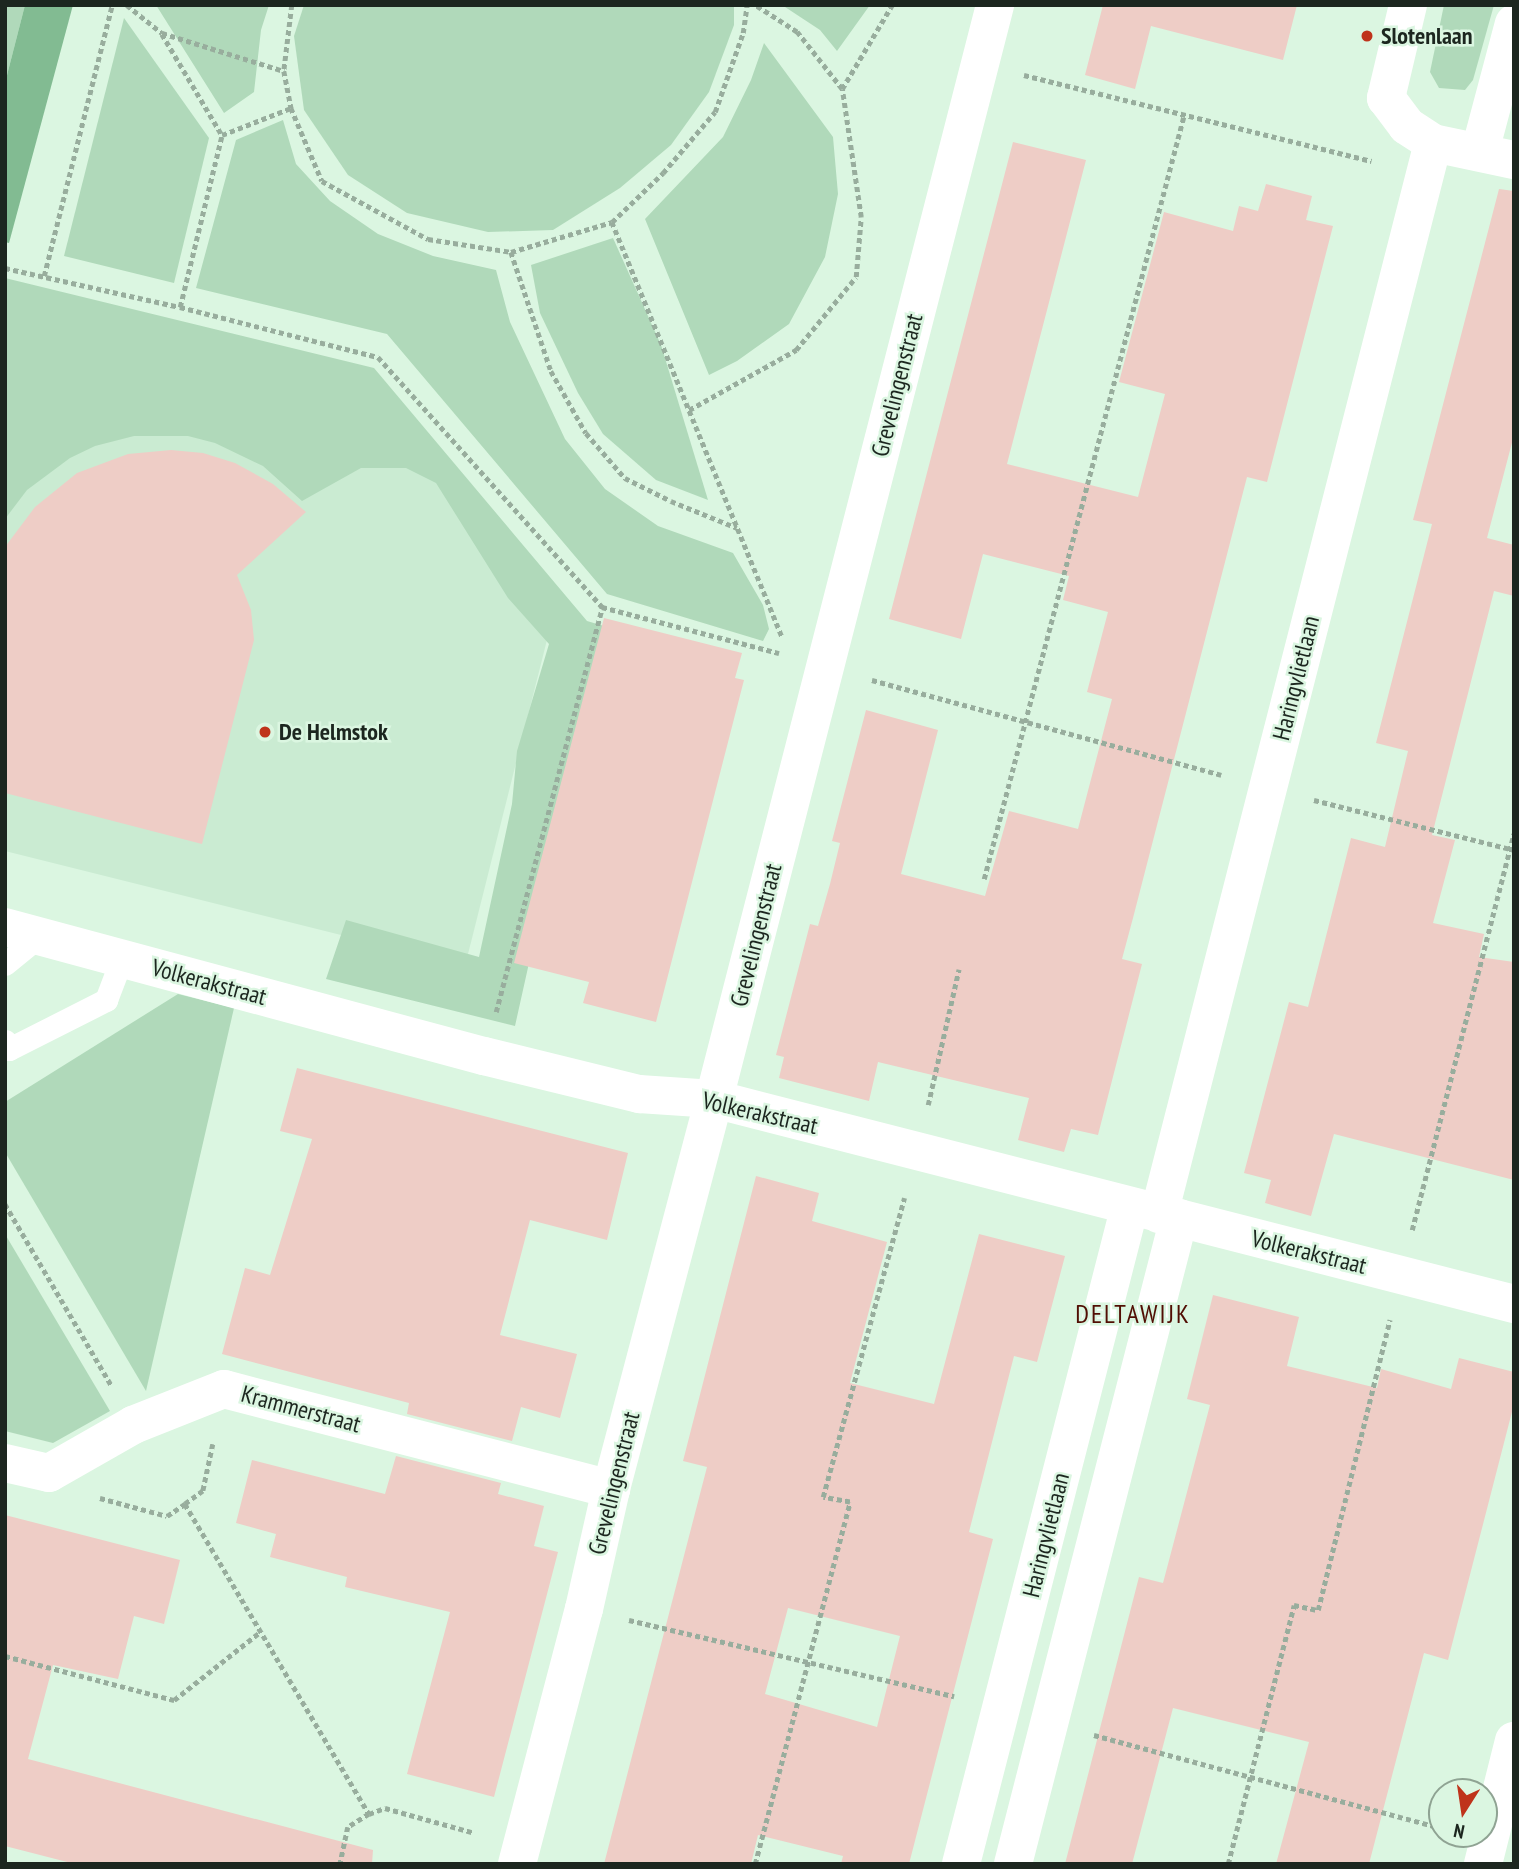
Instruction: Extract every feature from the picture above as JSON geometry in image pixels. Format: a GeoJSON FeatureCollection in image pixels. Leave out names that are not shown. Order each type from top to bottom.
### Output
{"type":"FeatureCollection","features":[{"type":"Feature","properties":{"kind":"street","name":"Grevelingenstraat"},"geometry":{"type":"LineString","coordinates":[[519,1855],[611,1489],[714,1099],[808,662],[995,5]]}},
{"type":"Feature","properties":{"kind":"street"},"geometry":{"type":"LineString","coordinates":[[1408,5],[1386,98],[1429,159],[1497,155],[1514,23]]}},
{"type":"Feature","properties":{"kind":"street","name":"Haringvlietlaan"},"geometry":{"type":"LineString","coordinates":[[961,1864],[1156,1212],[1429,159]]}},
{"type":"Feature","properties":{"kind":"street","name":"Volkerakstraat"},"geometry":{"type":"LineString","coordinates":[[22,932],[484,1056],[639,1094],[714,1099],[1514,1304]]}},
{"type":"Feature","properties":{"kind":"street","name":"Haringvlietlaan"},"geometry":{"type":"LineString","coordinates":[[1013,1864],[1156,1212]]}},
{"type":"Feature","properties":{"kind":"street","name":"Krammerstraat"},"geometry":{"type":"LineString","coordinates":[[49,1473],[134,1425],[224,1389],[611,1489]]}},
{"type":"Feature","properties":{"kind":"street"},"geometry":{"type":"LineString","coordinates":[[5,1463],[49,1473]]}},
{"type":"Feature","properties":{"kind":"street"},"geometry":{"type":"LineString","coordinates":[[1483,1864],[1504,1818],[1514,1741]]}},
{"type":"Feature","properties":{"kind":"lane"},"geometry":{"type":"LineString","coordinates":[[5,964],[22,932]]}},
{"type":"Feature","properties":{"kind":"lane"},"geometry":{"type":"LineString","coordinates":[[5,1041],[9,1049],[106,1000],[122,958]]}},
{"type":"Feature","properties":{"kind":"path"},"geometry":{"type":"LineString","coordinates":[[44,276],[112,5]]}},
{"type":"Feature","properties":{"kind":"path"},"geometry":{"type":"LineString","coordinates":[[127,5],[162,33],[222,135],[180,307]]}},
{"type":"Feature","properties":{"kind":"path"},"geometry":{"type":"LineString","coordinates":[[292,5],[284,71],[291,108],[322,181],[428,239],[510,253],[612,222],[663,173],[715,112],[743,33],[747,5]]}},
{"type":"Feature","properties":{"kind":"path"},"geometry":{"type":"LineString","coordinates":[[690,410],[796,350],[856,277],[861,217],[842,89],[797,32],[754,5]]}},
{"type":"Feature","properties":{"kind":"path"},"geometry":{"type":"LineString","coordinates":[[842,89],[892,5]]}},
{"type":"Feature","properties":{"kind":"path"},"geometry":{"type":"LineString","coordinates":[[162,33],[284,71]]}},
{"type":"Feature","properties":{"kind":"path"},"geometry":{"type":"LineString","coordinates":[[979,64],[1184,115],[1429,159]]}},
{"type":"Feature","properties":{"kind":"path"},"geometry":{"type":"LineString","coordinates":[[222,135],[291,108]]}},
{"type":"Feature","properties":{"kind":"path"},"geometry":{"type":"LineString","coordinates":[[984,879],[1184,115]]}},
{"type":"Feature","properties":{"kind":"path"},"geometry":{"type":"LineString","coordinates":[[612,222],[738,528],[808,662]]}},
{"type":"Feature","properties":{"kind":"path"},"geometry":{"type":"LineString","coordinates":[[510,253],[551,371],[586,433],[625,478],[671,501],[738,528]]}},
{"type":"Feature","properties":{"kind":"path"},"geometry":{"type":"LineString","coordinates":[[5,268],[180,307],[378,357],[602,607],[1027,720],[1268,788],[1512,849]]}},
{"type":"Feature","properties":{"kind":"path"},"geometry":{"type":"LineString","coordinates":[[484,1056],[602,607]]}},
{"type":"Feature","properties":{"kind":"path"},"geometry":{"type":"LineString","coordinates":[[1227,1864],[1294,1605],[1318,1610],[1514,834]]}},
{"type":"Feature","properties":{"kind":"path"},"geometry":{"type":"LineString","coordinates":[[755,1864],[850,1502],[823,1497],[917,1151],[959,969]]}},
{"type":"Feature","properties":{"kind":"path"},"geometry":{"type":"LineString","coordinates":[[5,1204],[134,1425]]}},
{"type":"Feature","properties":{"kind":"path"},"geometry":{"type":"LineString","coordinates":[[49,1473],[75,1492],[167,1516],[203,1491],[224,1389]]}},
{"type":"Feature","properties":{"kind":"path"},"geometry":{"type":"LineString","coordinates":[[184,1504],[369,1814]]}},
{"type":"Feature","properties":{"kind":"path"},"geometry":{"type":"LineString","coordinates":[[5,1656],[174,1700],[260,1632]]}},
{"type":"Feature","properties":{"kind":"path"},"geometry":{"type":"LineString","coordinates":[[340,1864],[348,1827],[385,1808],[519,1855]]}},
{"type":"Feature","properties":{"kind":"shaded area"},"geometry":{"type":"Polygon","coordinates":[[[5,5],[25,5],[5,83],[5,5]]]}},
{"type":"Feature","properties":{"kind":"shaded area"},"geometry":{"type":"Polygon","coordinates":[[[25,5],[73,5],[9,243],[5,242],[5,83],[25,5]]]}},
{"type":"Feature","properties":{"kind":"shaded area"},"geometry":{"type":"Polygon","coordinates":[[[156,5],[269,5],[261,30],[254,92],[224,113],[156,5]]]}},
{"type":"Feature","properties":{"kind":"shaded area"},"geometry":{"type":"Polygon","coordinates":[[[304,5],[734,5],[734,25],[709,92],[671,145],[620,188],[553,230],[488,232],[407,213],[348,175],[304,110],[294,36],[304,5]]]}},
{"type":"Feature","properties":{"kind":"shaded area"},"geometry":{"type":"Polygon","coordinates":[[[782,5],[870,5],[837,51],[820,30],[782,5]]]}},
{"type":"Feature","properties":{"kind":"shaded area"},"geometry":{"type":"Polygon","coordinates":[[[1444,5],[1494,5],[1473,80],[1465,90],[1439,88],[1430,72],[1444,5]]]}},
{"type":"Feature","properties":{"kind":"shaded area"},"geometry":{"type":"Polygon","coordinates":[[[124,18],[209,138],[174,283],[64,256],[124,18]]]}},
{"type":"Feature","properties":{"kind":"shaded area"},"geometry":{"type":"Polygon","coordinates":[[[764,43],[833,137],[838,194],[825,257],[789,324],[737,361],[709,375],[645,219],[723,137],[751,80],[764,43]]]}},
{"type":"Feature","properties":{"kind":"shaded area"},"geometry":{"type":"Polygon","coordinates":[[[283,120],[296,164],[330,201],[378,234],[433,256],[496,270],[510,322],[565,439],[605,489],[658,526],[733,553],[763,605],[769,629],[763,641],[607,594],[387,334],[196,288],[236,140],[283,120]]]}},
{"type":"Feature","properties":{"kind":"shaded area"},"geometry":{"type":"Polygon","coordinates":[[[613,238],[661,345],[708,500],[656,480],[603,434],[578,393],[540,313],[531,265],[613,238]]]}},
{"type":"Feature","properties":{"kind":"shaded area"},"geometry":{"type":"Polygon","coordinates":[[[5,278],[374,368],[587,621],[604,626],[515,1026],[326,979],[346,920],[479,957],[512,804],[517,751],[549,644],[508,598],[436,483],[406,468],[361,468],[302,501],[263,466],[215,443],[188,436],[134,436],[95,446],[70,458],[27,490],[5,519],[5,278]]]}},
{"type":"Feature","properties":{"kind":"shaded area","name":"De Helmstok"},"geometry":{"type":"Polygon","coordinates":[[[32,357],[402,426],[554,612],[465,966],[5,851],[5,461],[32,357]]]}},
{"type":"Feature","properties":{"kind":"shaded area"},"geometry":{"type":"Polygon","coordinates":[[[178,994],[234,1008],[146,1391],[5,1152],[5,1102],[178,994]]]}},
{"type":"Feature","properties":{"kind":"shaded area"},"geometry":{"type":"Polygon","coordinates":[[[5,1234],[110,1411],[53,1443],[5,1431],[5,1234]]]}},
{"type":"Feature","properties":{"kind":"building"},"geometry":{"type":"Polygon","coordinates":[[[1103,5],[1297,5],[1283,60],[1151,26],[1135,89],[1085,75],[1103,5]]]}},
{"type":"Feature","properties":{"kind":"building"},"geometry":{"type":"Polygon","coordinates":[[[1013,142],[1086,160],[1007,464],[1138,497],[1165,394],[1119,382],[1164,212],[1233,231],[1239,206],[1258,211],[1266,184],[1312,196],[1306,220],[1333,226],[1267,482],[1247,477],[1122,959],[1142,964],[1098,1135],[1071,1129],[1064,1152],[1018,1140],[1029,1098],[878,1062],[869,1101],[779,1078],[784,1057],[776,1055],[810,924],[818,926],[830,884],[840,843],[832,841],[866,710],[938,730],[901,874],[985,896],[1009,811],[1078,829],[1112,699],[1087,692],[1108,612],[1063,600],[1069,576],[983,554],[961,639],[889,619],[1013,142]]]}},
{"type":"Feature","properties":{"kind":"building"},"geometry":{"type":"Polygon","coordinates":[[[1499,189],[1514,191],[1514,435],[1487,538],[1514,545],[1514,596],[1494,591],[1432,835],[1455,840],[1433,923],[1484,934],[1479,957],[1514,962],[1514,1180],[1334,1134],[1311,1216],[1265,1203],[1271,1180],[1244,1173],[1289,1002],[1308,1007],[1351,838],[1385,847],[1408,751],[1376,743],[1432,524],[1413,520],[1499,189]]]}},
{"type":"Feature","properties":{"kind":"building"},"geometry":{"type":"Polygon","coordinates":[[[171,450],[203,453],[235,463],[273,484],[306,512],[237,575],[251,610],[254,640],[202,844],[5,793],[5,547],[35,507],[77,473],[128,454],[171,450]]]}},
{"type":"Feature","properties":{"kind":"building"},"geometry":{"type":"Polygon","coordinates":[[[604,618],[742,653],[735,678],[744,680],[656,1022],[583,1003],[589,982],[514,963],[604,618]]]}},
{"type":"Feature","properties":{"kind":"building"},"geometry":{"type":"Polygon","coordinates":[[[297,1068],[628,1153],[607,1240],[530,1220],[500,1335],[577,1354],[560,1418],[521,1407],[512,1441],[407,1414],[409,1403],[222,1354],[245,1268],[270,1275],[312,1139],[280,1131],[297,1068]]]}},
{"type":"Feature","properties":{"kind":"building"},"geometry":{"type":"Polygon","coordinates":[[[756,1176],[819,1193],[812,1221],[887,1242],[850,1383],[934,1404],[979,1234],[1065,1256],[1037,1362],[1014,1356],[969,1532],[993,1539],[909,1864],[841,1864],[843,1856],[758,1835],[751,1864],[604,1864],[707,1467],[683,1461],[756,1176]],[[788,1608],[765,1694],[877,1727],[900,1636],[788,1608]]]}},
{"type":"Feature","properties":{"kind":"building"},"geometry":{"type":"Polygon","coordinates":[[[1213,1295],[1299,1317],[1287,1366],[1377,1388],[1381,1369],[1451,1389],[1459,1358],[1514,1372],[1514,1404],[1448,1660],[1424,1653],[1369,1864],[1276,1864],[1309,1742],[1173,1708],[1132,1864],[1065,1864],[1139,1577],[1163,1583],[1210,1405],[1187,1399],[1213,1295]]]}},
{"type":"Feature","properties":{"kind":"building"},"geometry":{"type":"Polygon","coordinates":[[[396,1456],[501,1483],[498,1494],[544,1506],[534,1546],[558,1552],[494,1797],[407,1774],[450,1612],[345,1587],[347,1577],[270,1557],[276,1534],[236,1523],[252,1460],[385,1494],[396,1456]]]}},
{"type":"Feature","properties":{"kind":"building"},"geometry":{"type":"Polygon","coordinates":[[[5,1515],[180,1560],[164,1624],[134,1616],[118,1679],[53,1665],[28,1759],[373,1850],[372,1864],[75,1864],[5,1846],[5,1515]]]}},
{"type":"Feature","properties":{"kind":"place","name":"Slotenlaan"},"geometry":{"type":"Point","coordinates":[1367,36]}},
{"type":"Feature","properties":{"kind":"place","name":"De Helmstok"},"geometry":{"type":"Point","coordinates":[265,732]}},
{"type":"Feature","properties":{"kind":"district","name":"DELTAWIJK"},"geometry":{"type":"Point","coordinates":[1133,1314]}}]}
